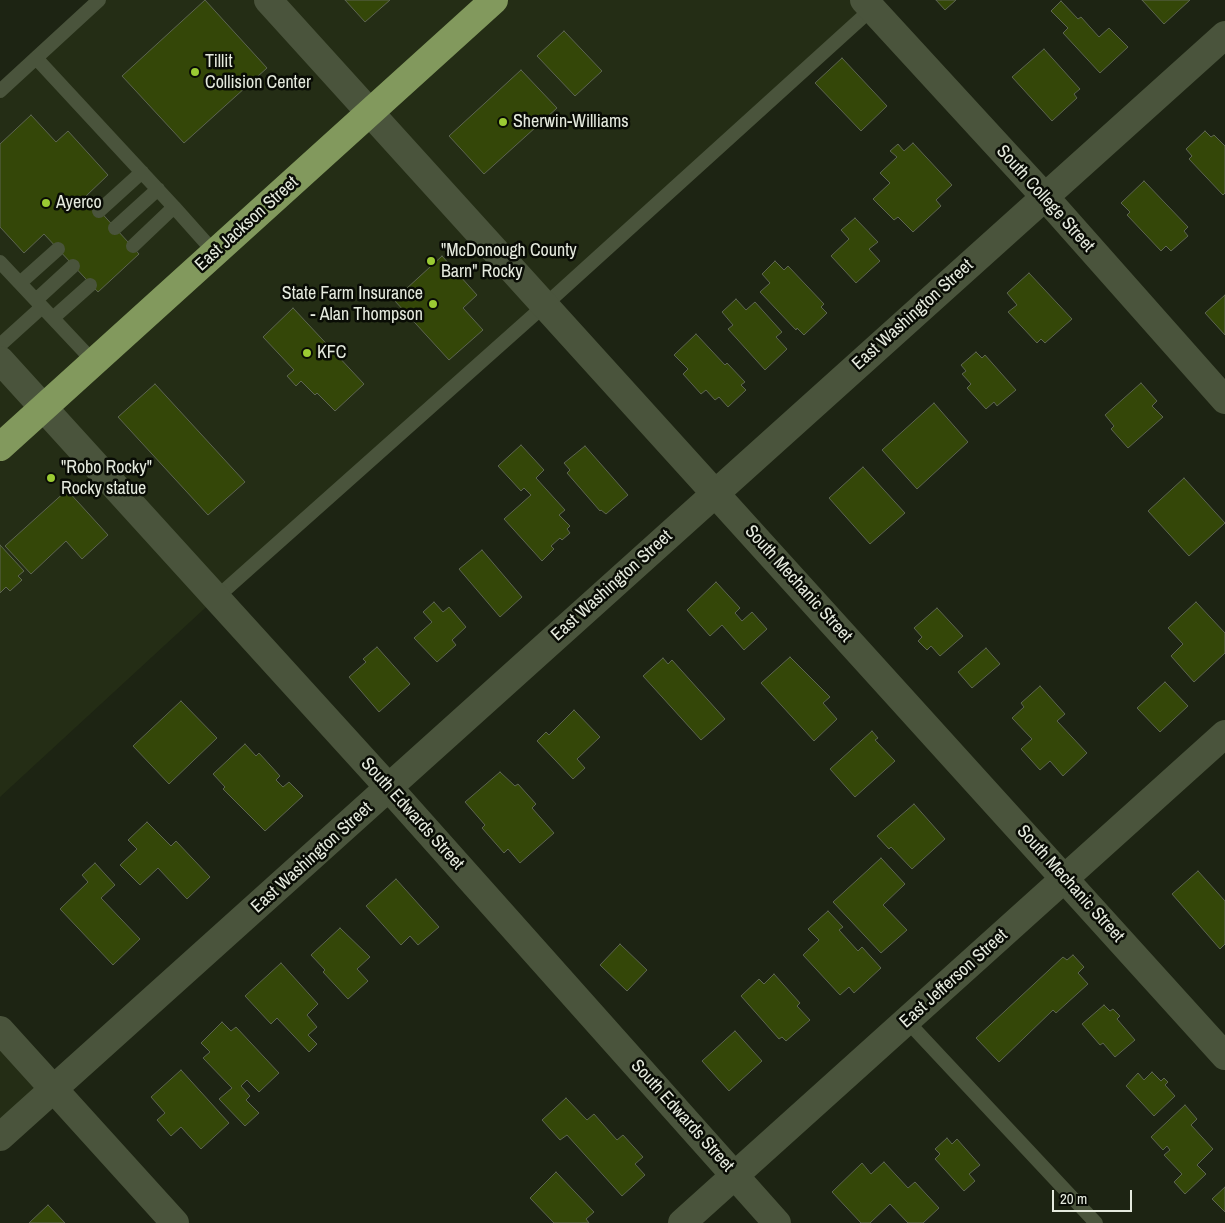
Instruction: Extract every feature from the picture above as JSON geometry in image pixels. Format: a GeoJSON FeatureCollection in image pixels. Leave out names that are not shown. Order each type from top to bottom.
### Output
{"type":"FeatureCollection","features":[{"type":"Feature","properties":{"kind":"highway","name":"East Jackson Street"},"geometry":{"type":"LineString","coordinates":[[0,448],[494,0]]}},
{"type":"Feature","properties":{"kind":"street","name":"South Mechanic Street"},"geometry":{"type":"LineString","coordinates":[[268,0],[1225,1056]]}},
{"type":"Feature","properties":{"kind":"street","name":"South College Street"},"geometry":{"type":"LineString","coordinates":[[873,3],[1225,400]]}},
{"type":"Feature","properties":{"kind":"street","name":"East Washington Street"},"geometry":{"type":"LineString","coordinates":[[0,1137],[1225,35]]}},
{"type":"Feature","properties":{"kind":"street","name":"South Edwards Street"},"geometry":{"type":"LineString","coordinates":[[0,360],[390,788],[777,1223]]}},
{"type":"Feature","properties":{"kind":"street","name":"East Jefferson Street"},"geometry":{"type":"LineString","coordinates":[[682,1223],[1225,734]]}},
{"type":"Feature","properties":{"kind":"street"},"geometry":{"type":"LineString","coordinates":[[0,1030],[175,1223]]}},
{"type":"Feature","properties":{"kind":"lane"},"geometry":{"type":"LineString","coordinates":[[0,91],[99,0]]}},
{"type":"Feature","properties":{"kind":"lane"},"geometry":{"type":"LineString","coordinates":[[216,598],[545,305],[873,3]]}},
{"type":"Feature","properties":{"kind":"lane"},"geometry":{"type":"LineString","coordinates":[[36,58],[216,253]]}},
{"type":"Feature","properties":{"kind":"lane"},"geometry":{"type":"LineString","coordinates":[[99,211],[142,172]]}},
{"type":"Feature","properties":{"kind":"lane"},"geometry":{"type":"LineString","coordinates":[[115,228],[158,189]]}},
{"type":"Feature","properties":{"kind":"lane"},"geometry":{"type":"LineString","coordinates":[[133,246],[174,207]]}},
{"type":"Feature","properties":{"kind":"lane"},"geometry":{"type":"LineString","coordinates":[[20,283],[58,249]]}},
{"type":"Feature","properties":{"kind":"lane"},"geometry":{"type":"LineString","coordinates":[[0,262],[94,362]]}},
{"type":"Feature","properties":{"kind":"lane"},"geometry":{"type":"LineString","coordinates":[[0,345],[73,266]]}},
{"type":"Feature","properties":{"kind":"lane"},"geometry":{"type":"LineString","coordinates":[[53,318],[90,285]]}},
{"type":"Feature","properties":{"kind":"lane"},"geometry":{"type":"LineString","coordinates":[[907,1021],[1096,1223]]}},
{"type":"Feature","properties":{"kind":"shaded area"},"geometry":{"type":"Polygon","coordinates":[[[99,0],[882,0],[216,598],[0,797],[0,91],[99,0]]]}},
{"type":"Feature","properties":{"kind":"shaded area"},"geometry":{"type":"Polygon","coordinates":[[[0,1030],[53,1089],[0,1137],[0,1030]]]}},
{"type":"Feature","properties":{"kind":"building","name":"Tillit Collision Center"},"geometry":{"type":"Polygon","coordinates":[[[205,0],[267,68],[184,143],[122,76],[205,0]]]}},
{"type":"Feature","properties":{"kind":"building"},"geometry":{"type":"Polygon","coordinates":[[[345,0],[390,0],[365,22],[345,0]]]}},
{"type":"Feature","properties":{"kind":"building"},"geometry":{"type":"Polygon","coordinates":[[[936,0],[956,0],[945,10],[936,0]]]}},
{"type":"Feature","properties":{"kind":"building"},"geometry":{"type":"Polygon","coordinates":[[[1142,0],[1190,0],[1164,24],[1142,0]]]}},
{"type":"Feature","properties":{"kind":"building"},"geometry":{"type":"Polygon","coordinates":[[[1061,1],[1078,19],[1081,17],[1099,37],[1109,28],[1128,47],[1100,73],[1063,33],[1068,28],[1051,11],[1061,1]]]}},
{"type":"Feature","properties":{"kind":"building"},"geometry":{"type":"Polygon","coordinates":[[[564,31],[602,71],[575,96],[537,56],[564,31]]]}},
{"type":"Feature","properties":{"kind":"building"},"geometry":{"type":"Polygon","coordinates":[[[1044,49],[1080,89],[1074,94],[1077,98],[1052,121],[1012,77],[1044,49]]]}},
{"type":"Feature","properties":{"kind":"building"},"geometry":{"type":"Polygon","coordinates":[[[842,58],[887,106],[861,131],[815,83],[842,58]]]}},
{"type":"Feature","properties":{"kind":"building","name":"Sherwin-Williams"},"geometry":{"type":"Polygon","coordinates":[[[521,70],[557,108],[484,174],[449,136],[521,70]]]}},
{"type":"Feature","properties":{"kind":"building","name":"Ayerco"},"geometry":{"type":"Polygon","coordinates":[[[31,115],[56,142],[68,131],[108,175],[86,196],[139,254],[98,292],[44,234],[24,253],[0,227],[0,144],[31,115]]]}},
{"type":"Feature","properties":{"kind":"building"},"geometry":{"type":"Polygon","coordinates":[[[1205,131],[1211,137],[1214,135],[1225,146],[1225,193],[1223,195],[1189,159],[1192,156],[1186,149],[1205,131]]]}},
{"type":"Feature","properties":{"kind":"building"},"geometry":{"type":"Polygon","coordinates":[[[913,143],[952,185],[936,200],[941,206],[913,232],[898,217],[894,220],[873,199],[890,183],[880,173],[897,157],[890,151],[898,144],[904,151],[913,143]]]}},
{"type":"Feature","properties":{"kind":"building"},"geometry":{"type":"Polygon","coordinates":[[[1144,181],[1188,227],[1184,231],[1188,236],[1171,251],[1166,246],[1161,251],[1127,215],[1130,212],[1121,203],[1144,181]]]}},
{"type":"Feature","properties":{"kind":"building"},"geometry":{"type":"Polygon","coordinates":[[[855,218],[878,242],[869,249],[880,261],[856,283],[831,256],[849,239],[841,230],[855,218]]]}},
{"type":"Feature","properties":{"kind":"building","name":"State Farm Insurance - Alan Thompson"},"geometry":{"type":"Polygon","coordinates":[[[442,256],[477,295],[463,308],[483,330],[449,360],[394,300],[442,256]]]}},
{"type":"Feature","properties":{"kind":"building"},"geometry":{"type":"Polygon","coordinates":[[[775,261],[784,270],[788,266],[824,304],[821,307],[827,313],[804,335],[797,328],[796,330],[760,292],[770,283],[762,274],[775,261]]]}},
{"type":"Feature","properties":{"kind":"building"},"geometry":{"type":"Polygon","coordinates":[[[1029,273],[1072,319],[1045,343],[1041,339],[1037,343],[1008,312],[1017,305],[1007,293],[1029,273]]]}},
{"type":"Feature","properties":{"kind":"building"},"geometry":{"type":"Polygon","coordinates":[[[1225,295],[1225,335],[1205,313],[1225,295]]]}},
{"type":"Feature","properties":{"kind":"building"},"geometry":{"type":"Polygon","coordinates":[[[736,299],[746,310],[755,302],[782,332],[776,337],[787,349],[765,370],[728,329],[733,325],[722,312],[736,299]]]}},
{"type":"Feature","properties":{"kind":"building","name":"KFC"},"geometry":{"type":"Polygon","coordinates":[[[293,308],[364,384],[335,411],[317,393],[315,395],[301,381],[296,386],[287,376],[294,370],[263,337],[293,308]]]}},
{"type":"Feature","properties":{"kind":"building"},"geometry":{"type":"Polygon","coordinates":[[[696,334],[725,365],[727,363],[745,382],[741,385],[746,390],[728,407],[719,397],[715,400],[706,390],[701,394],[683,374],[688,369],[674,355],[696,334]]]}},
{"type":"Feature","properties":{"kind":"building"},"geometry":{"type":"Polygon","coordinates":[[[976,352],[982,358],[985,355],[1016,390],[997,406],[994,402],[986,409],[967,388],[971,384],[962,374],[966,371],[961,365],[976,352]]]}},
{"type":"Feature","properties":{"kind":"building"},"geometry":{"type":"Polygon","coordinates":[[[1141,383],[1157,401],[1152,406],[1163,417],[1128,448],[1111,429],[1114,426],[1105,415],[1141,383]]]}},
{"type":"Feature","properties":{"kind":"building"},"geometry":{"type":"Polygon","coordinates":[[[155,384],[245,482],[208,515],[118,417],[155,384]]]}},
{"type":"Feature","properties":{"kind":"building"},"geometry":{"type":"Polygon","coordinates":[[[934,403],[968,442],[917,489],[882,450],[934,403]]]}},
{"type":"Feature","properties":{"kind":"building"},"geometry":{"type":"Polygon","coordinates":[[[521,445],[544,470],[536,478],[565,510],[559,515],[570,526],[567,529],[570,533],[562,540],[560,538],[551,546],[554,549],[542,561],[504,519],[531,495],[524,488],[521,491],[498,466],[521,445]]]}},
{"type":"Feature","properties":{"kind":"building"},"geometry":{"type":"Polygon","coordinates":[[[585,446],[628,495],[606,514],[600,511],[567,473],[570,470],[564,463],[585,446]]]}},
{"type":"Feature","properties":{"kind":"building"},"geometry":{"type":"Polygon","coordinates":[[[863,467],[905,513],[870,544],[829,498],[863,467]]]}},
{"type":"Feature","properties":{"kind":"building"},"geometry":{"type":"Polygon","coordinates":[[[1184,478],[1225,523],[1189,556],[1148,511],[1184,478]]]}},
{"type":"Feature","properties":{"kind":"building"},"geometry":{"type":"Polygon","coordinates":[[[67,490],[108,535],[82,559],[66,541],[31,574],[5,546],[67,490]]]}},
{"type":"Feature","properties":{"kind":"building"},"geometry":{"type":"Polygon","coordinates":[[[0,545],[24,571],[18,576],[22,580],[10,591],[6,587],[0,593],[0,545]]]}},
{"type":"Feature","properties":{"kind":"building"},"geometry":{"type":"Polygon","coordinates":[[[482,550],[522,597],[500,617],[459,569],[482,550]]]}},
{"type":"Feature","properties":{"kind":"building"},"geometry":{"type":"Polygon","coordinates":[[[716,582],[740,608],[735,613],[742,621],[752,612],[767,629],[744,650],[722,625],[710,636],[687,610],[716,582]]]}},
{"type":"Feature","properties":{"kind":"building"},"geometry":{"type":"Polygon","coordinates":[[[434,602],[443,612],[449,607],[466,627],[452,640],[456,645],[437,662],[414,638],[432,622],[423,612],[434,602]]]}},
{"type":"Feature","properties":{"kind":"building"},"geometry":{"type":"Polygon","coordinates":[[[1196,602],[1225,633],[1225,653],[1194,682],[1171,656],[1183,644],[1168,628],[1196,602]]]}},
{"type":"Feature","properties":{"kind":"building"},"geometry":{"type":"Polygon","coordinates":[[[937,608],[963,636],[940,656],[931,646],[927,650],[918,641],[922,637],[914,628],[937,608]]]}},
{"type":"Feature","properties":{"kind":"building"},"geometry":{"type":"Polygon","coordinates":[[[377,647],[410,684],[379,712],[349,677],[366,662],[363,659],[377,647]]]}},
{"type":"Feature","properties":{"kind":"building"},"geometry":{"type":"Polygon","coordinates":[[[986,648],[1000,664],[972,688],[958,672],[986,648]]]}},
{"type":"Feature","properties":{"kind":"building"},"geometry":{"type":"Polygon","coordinates":[[[790,657],[830,697],[823,703],[837,719],[814,741],[761,683],[790,657]]]}},
{"type":"Feature","properties":{"kind":"building"},"geometry":{"type":"Polygon","coordinates":[[[663,658],[668,664],[672,660],[725,719],[701,740],[643,676],[663,658]]]}},
{"type":"Feature","properties":{"kind":"building"},"geometry":{"type":"Polygon","coordinates":[[[1165,682],[1188,706],[1160,732],[1137,708],[1165,682]]]}},
{"type":"Feature","properties":{"kind":"building"},"geometry":{"type":"Polygon","coordinates":[[[1040,686],[1065,714],[1057,721],[1087,753],[1063,776],[1050,761],[1040,770],[1021,749],[1032,739],[1012,718],[1024,707],[1021,703],[1040,686]]]}},
{"type":"Feature","properties":{"kind":"building"},"geometry":{"type":"Polygon","coordinates":[[[181,701],[217,738],[169,784],[133,746],[181,701]]]}},
{"type":"Feature","properties":{"kind":"building"},"geometry":{"type":"Polygon","coordinates":[[[574,710],[600,737],[577,759],[585,768],[573,779],[537,741],[546,732],[549,735],[574,710]]]}},
{"type":"Feature","properties":{"kind":"building"},"geometry":{"type":"Polygon","coordinates":[[[872,731],[878,738],[875,740],[895,761],[855,797],[830,769],[872,731]]]}},
{"type":"Feature","properties":{"kind":"building"},"geometry":{"type":"Polygon","coordinates":[[[245,744],[256,756],[259,753],[280,776],[276,780],[283,787],[289,782],[303,796],[265,831],[223,789],[225,787],[213,774],[245,744]]]}},
{"type":"Feature","properties":{"kind":"building"},"geometry":{"type":"Polygon","coordinates":[[[500,772],[515,786],[518,784],[536,804],[532,808],[554,833],[520,863],[508,849],[504,853],[482,828],[485,825],[465,802],[500,772]]]}},
{"type":"Feature","properties":{"kind":"building"},"geometry":{"type":"Polygon","coordinates":[[[914,804],[945,839],[912,869],[891,847],[889,849],[877,836],[914,804]]]}},
{"type":"Feature","properties":{"kind":"building"},"geometry":{"type":"Polygon","coordinates":[[[147,822],[171,846],[176,841],[210,877],[187,899],[158,868],[140,885],[120,865],[137,849],[128,840],[147,822]]]}},
{"type":"Feature","properties":{"kind":"building"},"geometry":{"type":"Polygon","coordinates":[[[881,858],[905,884],[883,905],[907,930],[881,953],[833,902],[881,858]]]}},
{"type":"Feature","properties":{"kind":"building"},"geometry":{"type":"Polygon","coordinates":[[[95,863],[115,885],[101,898],[140,939],[113,965],[60,909],[88,882],[82,875],[95,863]]]}},
{"type":"Feature","properties":{"kind":"building"},"geometry":{"type":"Polygon","coordinates":[[[1198,871],[1225,901],[1225,944],[1220,949],[1172,894],[1198,871]]]}},
{"type":"Feature","properties":{"kind":"building"},"geometry":{"type":"Polygon","coordinates":[[[396,879],[439,927],[418,945],[410,936],[401,945],[366,906],[396,879]]]}},
{"type":"Feature","properties":{"kind":"building"},"geometry":{"type":"Polygon","coordinates":[[[828,911],[843,927],[839,930],[858,951],[862,947],[881,968],[854,993],[849,987],[840,995],[803,955],[819,940],[808,929],[828,911]]]}},
{"type":"Feature","properties":{"kind":"building"},"geometry":{"type":"Polygon","coordinates":[[[340,928],[370,957],[357,969],[368,981],[348,999],[323,972],[325,970],[311,955],[340,928]]]}},
{"type":"Feature","properties":{"kind":"building"},"geometry":{"type":"Polygon","coordinates":[[[620,944],[647,970],[627,991],[600,965],[620,944]]]}},
{"type":"Feature","properties":{"kind":"building"},"geometry":{"type":"Polygon","coordinates":[[[1073,955],[1084,967],[1078,973],[1088,984],[1056,1013],[1053,1010],[999,1062],[976,1038],[1063,957],[1067,960],[1073,955]]]}},
{"type":"Feature","properties":{"kind":"building"},"geometry":{"type":"Polygon","coordinates":[[[281,963],[318,1004],[307,1015],[317,1027],[308,1035],[317,1044],[309,1052],[277,1018],[271,1024],[245,996],[281,963]]]}},
{"type":"Feature","properties":{"kind":"building"},"geometry":{"type":"Polygon","coordinates":[[[774,974],[800,1003],[797,1006],[810,1020],[786,1041],[782,1037],[779,1039],[741,996],[759,979],[764,984],[774,974]]]}},
{"type":"Feature","properties":{"kind":"building"},"geometry":{"type":"Polygon","coordinates":[[[1104,1005],[1110,1011],[1113,1009],[1120,1016],[1117,1019],[1135,1040],[1115,1057],[1103,1043],[1100,1045],[1082,1024],[1104,1005]]]}},
{"type":"Feature","properties":{"kind":"building"},"geometry":{"type":"Polygon","coordinates":[[[222,1022],[231,1031],[236,1027],[279,1073],[259,1092],[247,1080],[241,1086],[250,1096],[246,1100],[259,1113],[245,1126],[219,1099],[232,1088],[203,1058],[210,1052],[201,1043],[222,1022]]]}},
{"type":"Feature","properties":{"kind":"building"},"geometry":{"type":"Polygon","coordinates":[[[735,1031],[762,1061],[729,1091],[702,1061],[735,1031]]]}},
{"type":"Feature","properties":{"kind":"building"},"geometry":{"type":"Polygon","coordinates":[[[181,1070],[229,1123],[201,1149],[181,1127],[171,1136],[157,1120],[165,1113],[151,1097],[181,1070]]]}},
{"type":"Feature","properties":{"kind":"building"},"geometry":{"type":"Polygon","coordinates":[[[1152,1072],[1161,1081],[1164,1078],[1168,1082],[1165,1085],[1175,1096],[1154,1116],[1126,1086],[1138,1073],[1144,1080],[1152,1072]]]}},
{"type":"Feature","properties":{"kind":"building"},"geometry":{"type":"Polygon","coordinates":[[[566,1098],[587,1120],[594,1114],[617,1140],[623,1135],[643,1157],[635,1164],[645,1175],[622,1196],[567,1135],[560,1140],[542,1120],[566,1098]]]}},
{"type":"Feature","properties":{"kind":"building"},"geometry":{"type":"Polygon","coordinates":[[[1185,1105],[1197,1119],[1191,1125],[1213,1149],[1197,1165],[1206,1174],[1185,1194],[1174,1182],[1182,1174],[1164,1155],[1170,1150],[1167,1146],[1163,1150],[1151,1137],[1185,1105]]]}},
{"type":"Feature","properties":{"kind":"building"},"geometry":{"type":"Polygon","coordinates":[[[947,1138],[952,1144],[957,1139],[980,1165],[969,1174],[975,1181],[964,1191],[935,1159],[940,1154],[935,1149],[947,1138]]]}},
{"type":"Feature","properties":{"kind":"building"},"geometry":{"type":"Polygon","coordinates":[[[884,1162],[908,1188],[915,1182],[939,1208],[923,1223],[908,1223],[890,1204],[870,1223],[861,1223],[832,1192],[862,1163],[871,1174],[884,1162]]]}},
{"type":"Feature","properties":{"kind":"building"},"geometry":{"type":"Polygon","coordinates":[[[556,1172],[594,1212],[586,1219],[589,1223],[554,1223],[530,1198],[556,1172]]]}},
{"type":"Feature","properties":{"kind":"building"},"geometry":{"type":"Polygon","coordinates":[[[1225,1187],[1225,1212],[1212,1199],[1225,1187]]]}},
{"type":"Feature","properties":{"kind":"building"},"geometry":{"type":"Polygon","coordinates":[[[48,1205],[65,1223],[29,1223],[48,1205]]]}},
{"type":"Feature","properties":{"kind":"place","name":"Tillit Collision Center"},"geometry":{"type":"Point","coordinates":[195,72]}},
{"type":"Feature","properties":{"kind":"place","name":"Sherwin-Williams"},"geometry":{"type":"Point","coordinates":[503,122]}},
{"type":"Feature","properties":{"kind":"place","name":"Ayerco"},"geometry":{"type":"Point","coordinates":[46,203]}},
{"type":"Feature","properties":{"kind":"place","name":"\"McDonough County Barn\" Rocky"},"geometry":{"type":"Point","coordinates":[431,261]}},
{"type":"Feature","properties":{"kind":"place","name":"State Farm Insurance - Alan Thompson"},"geometry":{"type":"Point","coordinates":[433,304]}},
{"type":"Feature","properties":{"kind":"place","name":"KFC"},"geometry":{"type":"Point","coordinates":[307,353]}},
{"type":"Feature","properties":{"kind":"place","name":"\"Robo Rocky\" Rocky statue"},"geometry":{"type":"Point","coordinates":[51,478]}}]}
